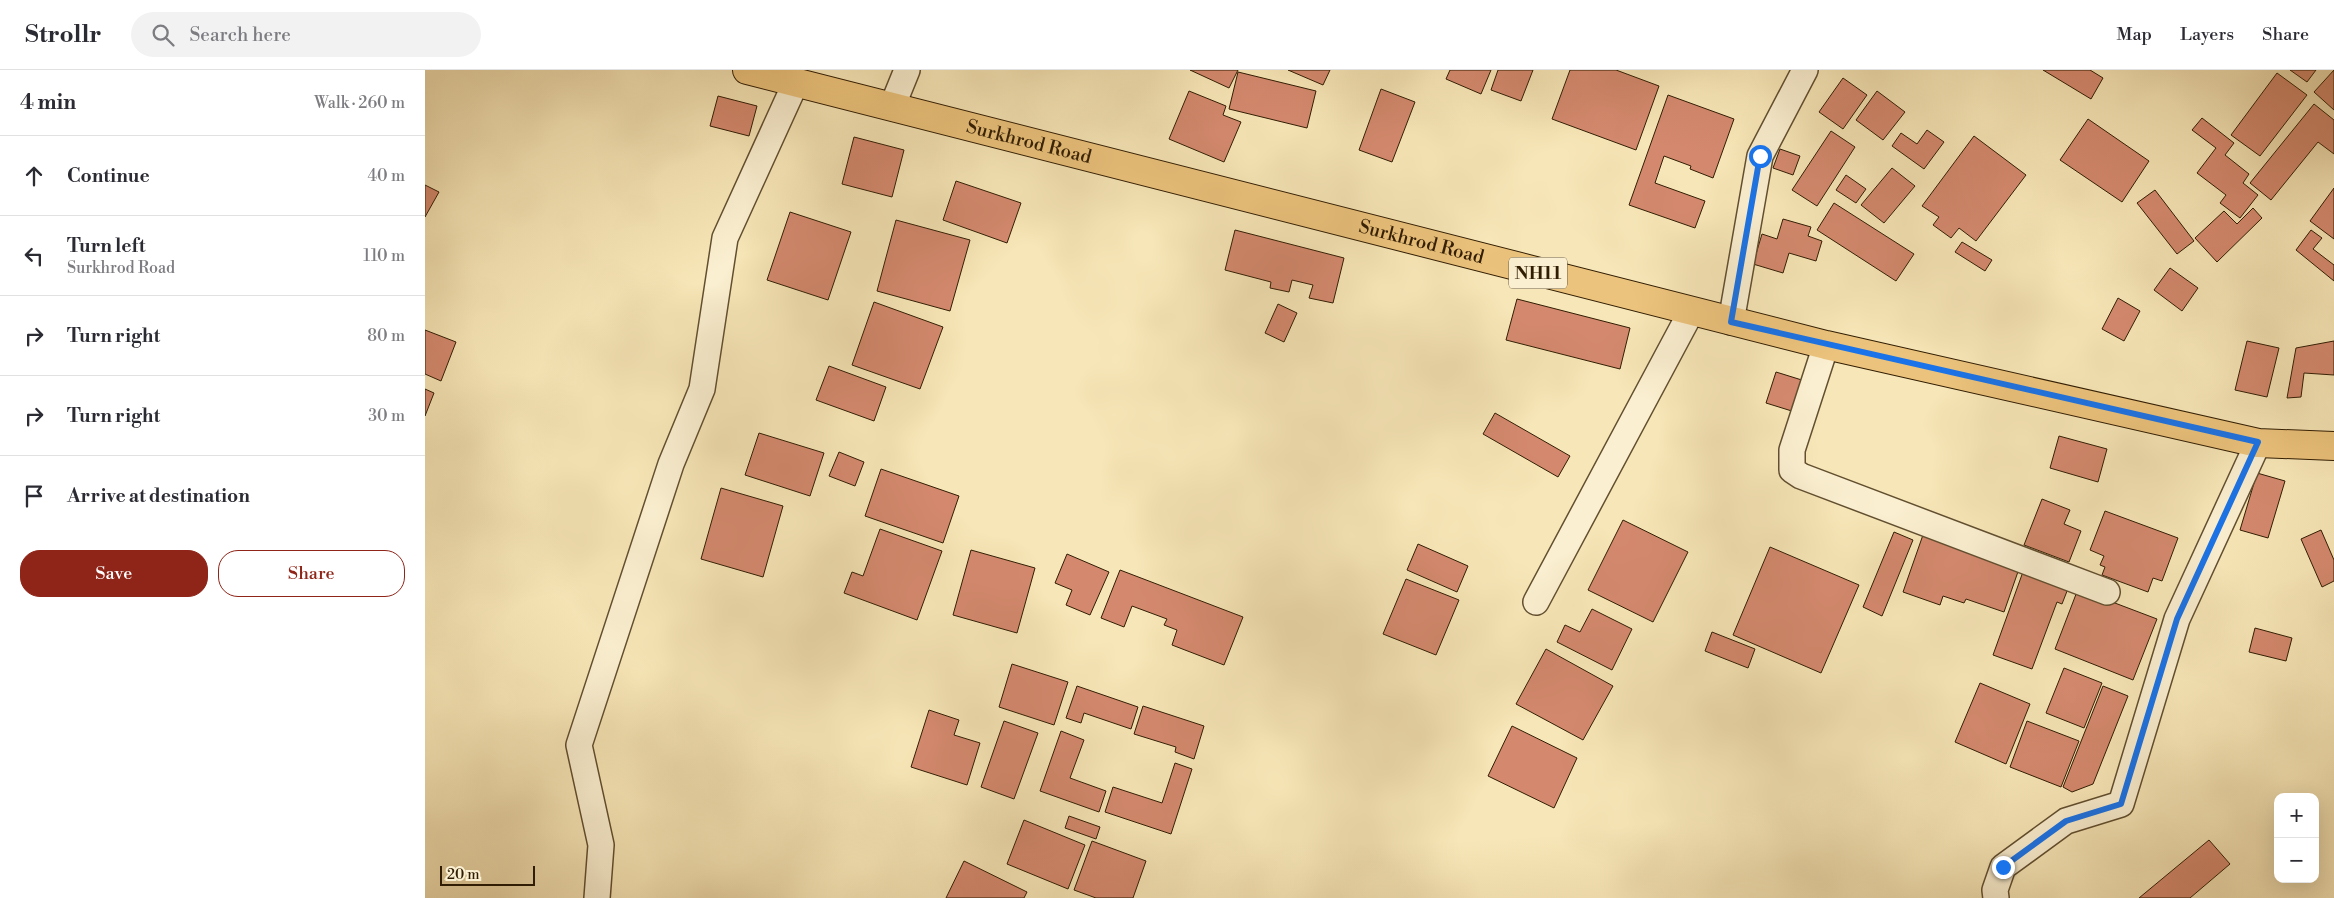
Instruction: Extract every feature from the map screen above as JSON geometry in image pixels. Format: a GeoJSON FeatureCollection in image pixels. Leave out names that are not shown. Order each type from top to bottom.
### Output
{"type":"FeatureCollection","features":[{"type":"Feature","properties":{"kind":"main road","name":"Surkhrod Road"},"geometry":{"type":"LineString","coordinates":[[747,70],[1826,345],[2258,442],[2334,446]]}},
{"type":"Feature","properties":{"kind":"street"},"geometry":{"type":"LineString","coordinates":[[892,107],[907,70]]}},
{"type":"Feature","properties":{"kind":"street"},"geometry":{"type":"LineString","coordinates":[[1731,322],[1760,156],[1805,70]]}},
{"type":"Feature","properties":{"kind":"street"},"geometry":{"type":"LineString","coordinates":[[597,898],[601,846],[579,744],[671,464],[702,389],[725,238],[796,82]]}},
{"type":"Feature","properties":{"kind":"street"},"geometry":{"type":"LineString","coordinates":[[1536,602],[1691,312]]}},
{"type":"Feature","properties":{"kind":"street"},"geometry":{"type":"LineString","coordinates":[[1826,345],[1792,450],[1792,470],[1811,480],[2107,592]]}},
{"type":"Feature","properties":{"kind":"street"},"geometry":{"type":"LineString","coordinates":[[1996,898],[1995,890],[2003,867],[2066,821],[2121,804],[2177,619],[2258,442]]}},
{"type":"Feature","properties":{"kind":"building"},"geometry":{"type":"Polygon","coordinates":[[[1190,70],[1238,70],[1229,88],[1190,70]]]}},
{"type":"Feature","properties":{"kind":"building"},"geometry":{"type":"Polygon","coordinates":[[[1288,70],[1330,70],[1323,85],[1288,70]]]}},
{"type":"Feature","properties":{"kind":"building"},"geometry":{"type":"Polygon","coordinates":[[[1450,70],[1491,70],[1481,94],[1446,79],[1450,70]]]}},
{"type":"Feature","properties":{"kind":"building"},"geometry":{"type":"Polygon","coordinates":[[[1498,70],[1533,70],[1521,101],[1491,90],[1498,70]]]}},
{"type":"Feature","properties":{"kind":"building"},"geometry":{"type":"Polygon","coordinates":[[[1570,70],[1616,70],[1659,86],[1636,150],[1552,119],[1570,70]]]}},
{"type":"Feature","properties":{"kind":"building"},"geometry":{"type":"Polygon","coordinates":[[[2043,70],[2090,70],[2103,78],[2091,99],[2043,70]]]}},
{"type":"Feature","properties":{"kind":"building"},"geometry":{"type":"Polygon","coordinates":[[[2290,70],[2316,70],[2307,82],[2290,70]]]}},
{"type":"Feature","properties":{"kind":"building"},"geometry":{"type":"Polygon","coordinates":[[[2334,70],[2334,110],[2314,92],[2334,70]]]}},
{"type":"Feature","properties":{"kind":"building"},"geometry":{"type":"Polygon","coordinates":[[[1238,72],[1316,91],[1307,128],[1229,109],[1238,72]]]}},
{"type":"Feature","properties":{"kind":"building"},"geometry":{"type":"Polygon","coordinates":[[[2277,73],[2307,95],[2260,156],[2231,135],[2277,73]]]}},
{"type":"Feature","properties":{"kind":"building"},"geometry":{"type":"Polygon","coordinates":[[[1843,78],[1867,95],[1843,129],[1819,112],[1843,78]]]}},
{"type":"Feature","properties":{"kind":"building"},"geometry":{"type":"Polygon","coordinates":[[[1381,89],[1415,102],[1392,162],[1359,150],[1381,89]]]}},
{"type":"Feature","properties":{"kind":"building"},"geometry":{"type":"Polygon","coordinates":[[[1189,91],[1226,106],[1223,115],[1241,122],[1224,162],[1169,139],[1189,91]]]}},
{"type":"Feature","properties":{"kind":"building"},"geometry":{"type":"Polygon","coordinates":[[[1877,91],[1905,112],[1883,140],[1856,120],[1877,91]]]}},
{"type":"Feature","properties":{"kind":"building"},"geometry":{"type":"Polygon","coordinates":[[[1668,95],[1734,119],[1713,178],[1690,169],[1691,166],[1664,156],[1655,183],[1705,201],[1695,228],[1629,205],[1668,95]]]}},
{"type":"Feature","properties":{"kind":"building"},"geometry":{"type":"Polygon","coordinates":[[[718,96],[757,106],[749,136],[710,126],[718,96]]]}},
{"type":"Feature","properties":{"kind":"building"},"geometry":{"type":"Polygon","coordinates":[[[2314,104],[2334,120],[2334,154],[2318,142],[2271,200],[2250,183],[2314,104]]]}},
{"type":"Feature","properties":{"kind":"building"},"geometry":{"type":"Polygon","coordinates":[[[2202,118],[2234,143],[2225,155],[2249,174],[2243,183],[2258,195],[2240,218],[2220,203],[2226,195],[2197,173],[2216,148],[2192,130],[2202,118]]]}},
{"type":"Feature","properties":{"kind":"building"},"geometry":{"type":"Polygon","coordinates":[[[2088,119],[2149,161],[2122,202],[2060,160],[2088,119]]]}},
{"type":"Feature","properties":{"kind":"building"},"geometry":{"type":"Polygon","coordinates":[[[1927,130],[1944,142],[1924,169],[1892,146],[1901,133],[1917,144],[1927,130]]]}},
{"type":"Feature","properties":{"kind":"building"},"geometry":{"type":"Polygon","coordinates":[[[1831,131],[1855,147],[1817,206],[1792,190],[1831,131]]]}},
{"type":"Feature","properties":{"kind":"building"},"geometry":{"type":"Polygon","coordinates":[[[1974,136],[2026,175],[1976,241],[1959,228],[1951,238],[1933,225],[1939,217],[1922,206],[1974,136]]]}},
{"type":"Feature","properties":{"kind":"building"},"geometry":{"type":"Polygon","coordinates":[[[854,137],[904,150],[892,197],[842,184],[854,137]]]}},
{"type":"Feature","properties":{"kind":"building"},"geometry":{"type":"Polygon","coordinates":[[[1780,149],[1800,156],[1793,175],[1773,168],[1780,149]]]}},
{"type":"Feature","properties":{"kind":"building"},"geometry":{"type":"Polygon","coordinates":[[[1892,168],[1915,186],[1884,223],[1861,205],[1892,168]]]}},
{"type":"Feature","properties":{"kind":"building"},"geometry":{"type":"Polygon","coordinates":[[[1846,175],[1866,189],[1856,203],[1836,190],[1846,175]]]}},
{"type":"Feature","properties":{"kind":"building"},"geometry":{"type":"Polygon","coordinates":[[[956,181],[1021,203],[1007,243],[943,220],[956,181]]]}},
{"type":"Feature","properties":{"kind":"building"},"geometry":{"type":"Polygon","coordinates":[[[425,185],[439,192],[425,217],[425,185]]]}},
{"type":"Feature","properties":{"kind":"building"},"geometry":{"type":"Polygon","coordinates":[[[2334,188],[2334,239],[2310,221],[2334,188]]]}},
{"type":"Feature","properties":{"kind":"building"},"geometry":{"type":"Polygon","coordinates":[[[2155,190],[2194,241],[2177,254],[2137,203],[2155,190]]]}},
{"type":"Feature","properties":{"kind":"building"},"geometry":{"type":"Polygon","coordinates":[[[1834,203],[1914,254],[1896,281],[1817,230],[1834,203]]]}},
{"type":"Feature","properties":{"kind":"building"},"geometry":{"type":"Polygon","coordinates":[[[2253,208],[2262,218],[2217,262],[2195,238],[2224,211],[2237,224],[2253,208]]]}},
{"type":"Feature","properties":{"kind":"building"},"geometry":{"type":"Polygon","coordinates":[[[790,212],[851,232],[828,300],[767,280],[790,212]]]}},
{"type":"Feature","properties":{"kind":"building"},"geometry":{"type":"Polygon","coordinates":[[[1783,219],[1811,227],[1808,236],[1822,241],[1816,261],[1789,253],[1783,273],[1753,264],[1762,234],[1777,239],[1783,219]]]}},
{"type":"Feature","properties":{"kind":"building"},"geometry":{"type":"Polygon","coordinates":[[[896,220],[970,240],[950,311],[877,291],[896,220]]]}},
{"type":"Feature","properties":{"kind":"building"},"geometry":{"type":"Polygon","coordinates":[[[1235,230],[1344,258],[1333,303],[1309,298],[1313,285],[1292,280],[1289,292],[1270,288],[1271,282],[1225,270],[1235,230]]]}},
{"type":"Feature","properties":{"kind":"building"},"geometry":{"type":"Polygon","coordinates":[[[2311,230],[2322,238],[2313,249],[2334,265],[2334,281],[2296,250],[2311,230]]]}},
{"type":"Feature","properties":{"kind":"building"},"geometry":{"type":"Polygon","coordinates":[[[1962,242],[1992,260],[1985,271],[1955,252],[1962,242]]]}},
{"type":"Feature","properties":{"kind":"building"},"geometry":{"type":"Polygon","coordinates":[[[2170,268],[2198,288],[2182,311],[2154,290],[2170,268]]]}},
{"type":"Feature","properties":{"kind":"building"},"geometry":{"type":"Polygon","coordinates":[[[2118,298],[2140,311],[2124,341],[2102,329],[2118,298]]]}},
{"type":"Feature","properties":{"kind":"building"},"geometry":{"type":"Polygon","coordinates":[[[1517,299],[1630,328],[1620,369],[1506,340],[1517,299]]]}},
{"type":"Feature","properties":{"kind":"building"},"geometry":{"type":"Polygon","coordinates":[[[874,302],[943,327],[920,389],[852,365],[874,302]]]}},
{"type":"Feature","properties":{"kind":"building"},"geometry":{"type":"Polygon","coordinates":[[[1278,304],[1297,313],[1284,342],[1265,333],[1278,304]]]}},
{"type":"Feature","properties":{"kind":"building"},"geometry":{"type":"Polygon","coordinates":[[[425,330],[456,342],[441,381],[425,374],[425,330]]]}},
{"type":"Feature","properties":{"kind":"building"},"geometry":{"type":"Polygon","coordinates":[[[2247,341],[2279,348],[2267,397],[2235,390],[2247,341]]]}},
{"type":"Feature","properties":{"kind":"building"},"geometry":{"type":"Polygon","coordinates":[[[2334,341],[2334,375],[2304,373],[2301,397],[2287,398],[2296,348],[2334,341]]]}},
{"type":"Feature","properties":{"kind":"building"},"geometry":{"type":"Polygon","coordinates":[[[829,366],[886,387],[874,421],[816,400],[829,366]]]}},
{"type":"Feature","properties":{"kind":"building"},"geometry":{"type":"Polygon","coordinates":[[[1776,372],[1805,381],[1795,412],[1766,403],[1776,372]]]}},
{"type":"Feature","properties":{"kind":"building"},"geometry":{"type":"Polygon","coordinates":[[[425,389],[434,393],[425,416],[425,389]]]}},
{"type":"Feature","properties":{"kind":"building"},"geometry":{"type":"Polygon","coordinates":[[[1495,413],[1570,456],[1558,477],[1483,434],[1495,413]]]}},
{"type":"Feature","properties":{"kind":"building"},"geometry":{"type":"Polygon","coordinates":[[[759,433],[824,453],[810,496],[745,475],[759,433]]]}},
{"type":"Feature","properties":{"kind":"building"},"geometry":{"type":"Polygon","coordinates":[[[2059,436],[2107,449],[2098,482],[2050,468],[2059,436]]]}},
{"type":"Feature","properties":{"kind":"building"},"geometry":{"type":"Polygon","coordinates":[[[839,452],[864,462],[855,486],[829,476],[839,452]]]}},
{"type":"Feature","properties":{"kind":"building"},"geometry":{"type":"Polygon","coordinates":[[[881,469],[959,496],[943,543],[865,516],[881,469]]]}},
{"type":"Feature","properties":{"kind":"building"},"geometry":{"type":"Polygon","coordinates":[[[2257,473],[2285,481],[2268,538],[2240,530],[2257,473]]]}},
{"type":"Feature","properties":{"kind":"building"},"geometry":{"type":"Polygon","coordinates":[[[721,488],[783,506],[763,577],[701,559],[721,488]]]}},
{"type":"Feature","properties":{"kind":"building"},"geometry":{"type":"Polygon","coordinates":[[[2042,499],[2070,510],[2064,524],[2081,531],[2069,562],[2024,545],[2042,499]]]}},
{"type":"Feature","properties":{"kind":"building"},"geometry":{"type":"Polygon","coordinates":[[[2105,511],[2178,538],[2162,581],[2153,578],[2148,592],[2102,575],[2105,567],[2100,565],[2104,556],[2090,550],[2105,511]]]}},
{"type":"Feature","properties":{"kind":"building"},"geometry":{"type":"Polygon","coordinates":[[[1623,520],[1688,552],[1653,622],[1588,590],[1623,520]]]}},
{"type":"Feature","properties":{"kind":"building"},"geometry":{"type":"Polygon","coordinates":[[[880,529],[942,551],[917,620],[844,593],[852,572],[863,576],[880,529]]]}},
{"type":"Feature","properties":{"kind":"building"},"geometry":{"type":"Polygon","coordinates":[[[2321,530],[2334,560],[2334,581],[2322,587],[2301,539],[2321,530]]]}},
{"type":"Feature","properties":{"kind":"building"},"geometry":{"type":"Polygon","coordinates":[[[1894,532],[1913,540],[1882,616],[1863,607],[1894,532]]]}},
{"type":"Feature","properties":{"kind":"building"},"geometry":{"type":"Polygon","coordinates":[[[1924,532],[2021,563],[2004,612],[1966,599],[1964,603],[1943,596],[1940,605],[1903,592],[1924,532]]]}},
{"type":"Feature","properties":{"kind":"building"},"geometry":{"type":"Polygon","coordinates":[[[1418,544],[1468,566],[1457,592],[1407,570],[1418,544]]]}},
{"type":"Feature","properties":{"kind":"building"},"geometry":{"type":"Polygon","coordinates":[[[1770,547],[1859,585],[1821,673],[1733,635],[1770,547]]]}},
{"type":"Feature","properties":{"kind":"building"},"geometry":{"type":"Polygon","coordinates":[[[971,550],[1035,568],[1017,633],[953,615],[971,550]]]}},
{"type":"Feature","properties":{"kind":"building"},"geometry":{"type":"Polygon","coordinates":[[[1067,554],[1109,572],[1090,615],[1066,605],[1072,590],[1055,583],[1067,554]]]}},
{"type":"Feature","properties":{"kind":"building"},"geometry":{"type":"Polygon","coordinates":[[[2024,569],[2069,586],[2062,604],[2057,602],[2032,669],[1993,655],[2024,569]]]}},
{"type":"Feature","properties":{"kind":"building"},"geometry":{"type":"Polygon","coordinates":[[[1120,570],[1243,617],[1224,665],[1172,645],[1177,630],[1164,625],[1167,619],[1132,606],[1124,627],[1101,618],[1120,570]]]}},
{"type":"Feature","properties":{"kind":"building"},"geometry":{"type":"Polygon","coordinates":[[[1406,579],[1459,600],[1436,655],[1383,634],[1406,579]]]}},
{"type":"Feature","properties":{"kind":"building"},"geometry":{"type":"Polygon","coordinates":[[[2078,589],[2157,619],[2133,680],[2055,649],[2078,589]]]}},
{"type":"Feature","properties":{"kind":"building"},"geometry":{"type":"Polygon","coordinates":[[[1592,609],[1632,629],[1612,670],[1557,642],[1565,625],[1580,632],[1592,609]]]}},
{"type":"Feature","properties":{"kind":"building"},"geometry":{"type":"Polygon","coordinates":[[[2255,628],[2292,638],[2286,661],[2249,652],[2255,628]]]}},
{"type":"Feature","properties":{"kind":"building"},"geometry":{"type":"Polygon","coordinates":[[[1712,632],[1755,649],[1748,668],[1705,651],[1712,632]]]}},
{"type":"Feature","properties":{"kind":"building"},"geometry":{"type":"Polygon","coordinates":[[[1546,649],[1613,686],[1583,740],[1516,704],[1546,649]]]}},
{"type":"Feature","properties":{"kind":"building"},"geometry":{"type":"Polygon","coordinates":[[[1012,664],[1068,682],[1054,725],[999,707],[1012,664]]]}},
{"type":"Feature","properties":{"kind":"building"},"geometry":{"type":"Polygon","coordinates":[[[2064,668],[2102,683],[2084,728],[2046,713],[2064,668]]]}},
{"type":"Feature","properties":{"kind":"building"},"geometry":{"type":"Polygon","coordinates":[[[1980,683],[2030,704],[2006,764],[1955,742],[1980,683]]]}},
{"type":"Feature","properties":{"kind":"building"},"geometry":{"type":"Polygon","coordinates":[[[1077,686],[1138,707],[1131,729],[1084,713],[1081,723],[1066,718],[1077,686]]]}},
{"type":"Feature","properties":{"kind":"building"},"geometry":{"type":"Polygon","coordinates":[[[2103,686],[2128,696],[2093,784],[2072,792],[2063,787],[2103,686]]]}},
{"type":"Feature","properties":{"kind":"building"},"geometry":{"type":"Polygon","coordinates":[[[1143,706],[1204,726],[1194,759],[1175,752],[1176,747],[1134,734],[1143,706]]]}},
{"type":"Feature","properties":{"kind":"building"},"geometry":{"type":"Polygon","coordinates":[[[929,710],[959,720],[954,735],[980,743],[967,785],[911,767],[929,710]]]}},
{"type":"Feature","properties":{"kind":"building"},"geometry":{"type":"Polygon","coordinates":[[[1004,721],[1038,733],[1014,799],[981,787],[1004,721]]]}},
{"type":"Feature","properties":{"kind":"building"},"geometry":{"type":"Polygon","coordinates":[[[2027,721],[2079,741],[2061,787],[2010,767],[2027,721]]]}},
{"type":"Feature","properties":{"kind":"building"},"geometry":{"type":"Polygon","coordinates":[[[1512,726],[1577,758],[1554,808],[1488,776],[1512,726]]]}},
{"type":"Feature","properties":{"kind":"building"},"geometry":{"type":"Polygon","coordinates":[[[1061,731],[1084,740],[1070,778],[1106,791],[1099,812],[1040,791],[1061,731]]]}},
{"type":"Feature","properties":{"kind":"building"},"geometry":{"type":"Polygon","coordinates":[[[1175,763],[1192,769],[1171,834],[1105,812],[1113,787],[1162,803],[1175,763]]]}},
{"type":"Feature","properties":{"kind":"building"},"geometry":{"type":"Polygon","coordinates":[[[1069,816],[1100,827],[1096,839],[1065,828],[1069,816]]]}},
{"type":"Feature","properties":{"kind":"building"},"geometry":{"type":"Polygon","coordinates":[[[1024,820],[1085,845],[1068,889],[1007,864],[1024,820]]]}},
{"type":"Feature","properties":{"kind":"building"},"geometry":{"type":"Polygon","coordinates":[[[2209,840],[2230,864],[2190,898],[2139,898],[2209,840]]]}},
{"type":"Feature","properties":{"kind":"building"},"geometry":{"type":"Polygon","coordinates":[[[1092,841],[1146,861],[1133,898],[1096,898],[1074,890],[1092,841]]]}},
{"type":"Feature","properties":{"kind":"building"},"geometry":{"type":"Polygon","coordinates":[[[964,861],[1027,892],[1024,898],[946,898],[964,861]]]}},
{"type":"Feature","properties":{"kind":"route"},"geometry":{"type":"LineString","coordinates":[[1760,156],[1731,322],[2258,442],[2177,619],[2121,804],[2066,821],[2003,867]]}}]}
